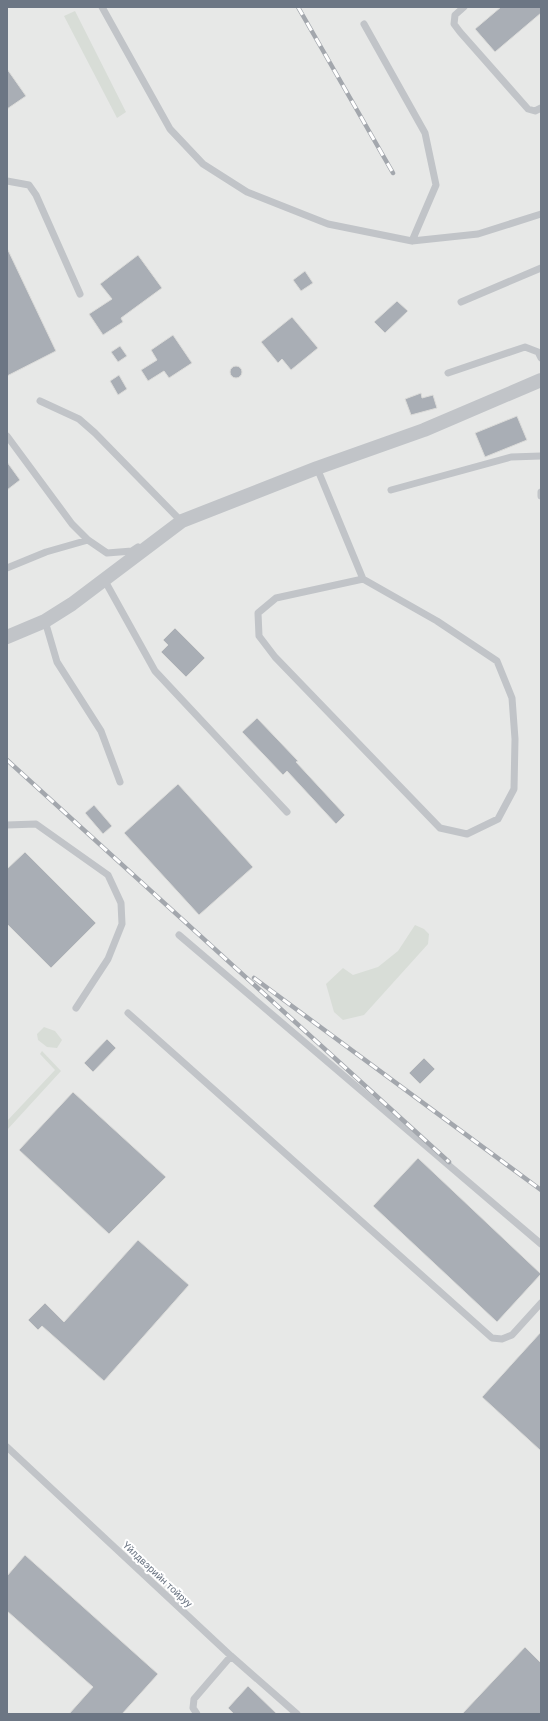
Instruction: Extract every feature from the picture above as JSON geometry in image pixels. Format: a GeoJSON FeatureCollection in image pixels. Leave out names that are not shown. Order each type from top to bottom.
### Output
{"type":"FeatureCollection","features":[{"type":"Feature","properties":{"kind":"street"},"geometry":{"type":"LineString","coordinates":[[7,637],[44,621],[72,604],[105,581],[182,521],[317,468],[424,430],[541,380]]}},
{"type":"Feature","properties":{"kind":"lane"},"geometry":{"type":"LineString","coordinates":[[102,7],[170,129],[202,164],[247,192],[328,224],[412,241],[478,234],[541,214]]}},
{"type":"Feature","properties":{"kind":"lane"},"geometry":{"type":"LineString","coordinates":[[464,7],[455,15],[454,24],[460,32],[528,109],[535,111],[541,108]]}},
{"type":"Feature","properties":{"kind":"lane"},"geometry":{"type":"LineString","coordinates":[[364,24],[425,133],[436,185],[412,241]]}},
{"type":"Feature","properties":{"kind":"lane"},"geometry":{"type":"LineString","coordinates":[[7,181],[30,185],[36,195],[80,294]]}},
{"type":"Feature","properties":{"kind":"lane"},"geometry":{"type":"LineString","coordinates":[[461,302],[541,268]]}},
{"type":"Feature","properties":{"kind":"lane"},"geometry":{"type":"LineString","coordinates":[[448,373],[525,347],[538,352],[541,358]]}},
{"type":"Feature","properties":{"kind":"lane"},"geometry":{"type":"LineString","coordinates":[[7,436],[72,524],[88,540],[107,553],[132,551],[182,521],[95,433],[79,419],[40,401]]}},
{"type":"Feature","properties":{"kind":"lane"},"geometry":{"type":"LineString","coordinates":[[391,490],[511,457],[541,456]]}},
{"type":"Feature","properties":{"kind":"lane"},"geometry":{"type":"LineString","coordinates":[[317,468],[363,579],[437,621],[496,661],[512,698],[515,739],[514,788],[498,820],[467,834],[440,828],[275,657],[259,636],[258,613],[276,598],[363,579]]}},
{"type":"Feature","properties":{"kind":"lane"},"geometry":{"type":"LineString","coordinates":[[7,568],[46,552],[88,540]]}},
{"type":"Feature","properties":{"kind":"lane"},"geometry":{"type":"LineString","coordinates":[[105,581],[155,671],[287,812]]}},
{"type":"Feature","properties":{"kind":"lane"},"geometry":{"type":"LineString","coordinates":[[44,621],[57,662],[101,731],[120,782]]}},
{"type":"Feature","properties":{"kind":"lane"},"geometry":{"type":"LineString","coordinates":[[7,825],[36,824],[108,875],[121,903],[122,924],[108,959],[76,1008]]}},
{"type":"Feature","properties":{"kind":"lane"},"geometry":{"type":"LineString","coordinates":[[179,935],[541,1244]]}},
{"type":"Feature","properties":{"kind":"lane"},"geometry":{"type":"LineString","coordinates":[[128,1013],[492,1338],[502,1339],[512,1335],[541,1303]]}},
{"type":"Feature","properties":{"kind":"lane","name":"Үйлдвэрийн тойруу"},"geometry":{"type":"LineString","coordinates":[[7,1447],[231,1656],[297,1714]]}},
{"type":"Feature","properties":{"kind":"lane"},"geometry":{"type":"LineString","coordinates":[[198,1714],[193,1708],[194,1699],[231,1656]]}},
{"type":"Feature","properties":{"kind":"shaded area"},"geometry":{"type":"Polygon","coordinates":[[[7,7],[541,7],[541,1714],[7,1714],[7,7]]]}},
{"type":"Feature","properties":{"kind":"shaded area"},"geometry":{"type":"Polygon","coordinates":[[[75,11],[126,112],[117,118],[64,16],[75,11]]]}},
{"type":"Feature","properties":{"kind":"shaded area"},"geometry":{"type":"Polygon","coordinates":[[[415,925],[424,929],[429,934],[428,944],[364,1015],[343,1020],[334,1012],[326,984],[343,968],[353,975],[378,967],[398,951],[415,925]]]}},
{"type":"Feature","properties":{"kind":"shaded area"},"geometry":{"type":"Polygon","coordinates":[[[44,1027],[55,1031],[62,1040],[57,1048],[47,1047],[38,1040],[37,1034],[44,1027]]]}},
{"type":"Feature","properties":{"kind":"shaded area"},"geometry":{"type":"Polygon","coordinates":[[[42,1051],[61,1071],[7,1130],[7,1121],[55,1070],[40,1054],[42,1051]]]}},
{"type":"Feature","properties":{"kind":"building"},"geometry":{"type":"Polygon","coordinates":[[[501,7],[541,7],[541,13],[495,52],[475,29],[501,7]]]}},
{"type":"Feature","properties":{"kind":"building"},"geometry":{"type":"Polygon","coordinates":[[[7,69],[26,96],[7,109],[7,69]]]}},
{"type":"Feature","properties":{"kind":"building"},"geometry":{"type":"Polygon","coordinates":[[[7,248],[56,351],[7,376],[7,248]]]}},
{"type":"Feature","properties":{"kind":"building"},"geometry":{"type":"Polygon","coordinates":[[[138,255],[162,288],[121,318],[123,322],[103,335],[89,314],[112,299],[100,284],[138,255]]]}},
{"type":"Feature","properties":{"kind":"building"},"geometry":{"type":"Polygon","coordinates":[[[305,271],[313,283],[301,291],[293,280],[305,271]]]}},
{"type":"Feature","properties":{"kind":"building"},"geometry":{"type":"Polygon","coordinates":[[[397,301],[408,311],[385,333],[374,322],[397,301]]]}},
{"type":"Feature","properties":{"kind":"building"},"geometry":{"type":"Polygon","coordinates":[[[292,317],[318,348],[291,370],[282,359],[278,363],[261,342],[292,317]]]}},
{"type":"Feature","properties":{"kind":"building"},"geometry":{"type":"Polygon","coordinates":[[[173,335],[192,363],[169,378],[164,371],[148,381],[141,370],[157,360],[151,350],[173,335]]]}},
{"type":"Feature","properties":{"kind":"building"},"geometry":{"type":"Polygon","coordinates":[[[120,346],[127,356],[118,362],[111,352],[120,346]]]}},
{"type":"Feature","properties":{"kind":"building"},"geometry":{"type":"Polygon","coordinates":[[[238,366],[241,367],[241,377],[234,378],[231,377],[230,370],[231,367],[238,366]]]}},
{"type":"Feature","properties":{"kind":"building"},"geometry":{"type":"Polygon","coordinates":[[[119,375],[127,389],[118,395],[110,381],[119,375]]]}},
{"type":"Feature","properties":{"kind":"building"},"geometry":{"type":"Polygon","coordinates":[[[421,393],[422,398],[433,395],[437,408],[411,415],[405,399],[421,393]]]}},
{"type":"Feature","properties":{"kind":"building"},"geometry":{"type":"Polygon","coordinates":[[[517,416],[527,440],[485,457],[475,433],[517,416]]]}},
{"type":"Feature","properties":{"kind":"building"},"geometry":{"type":"Polygon","coordinates":[[[7,462],[20,480],[7,490],[7,462]]]}},
{"type":"Feature","properties":{"kind":"building"},"geometry":{"type":"Polygon","coordinates":[[[175,628],[205,658],[186,677],[161,652],[168,645],[163,640],[175,628]]]}},
{"type":"Feature","properties":{"kind":"building"},"geometry":{"type":"Polygon","coordinates":[[[257,718],[298,761],[296,762],[345,815],[336,824],[287,771],[283,775],[242,732],[257,718]]]}},
{"type":"Feature","properties":{"kind":"building"},"geometry":{"type":"Polygon","coordinates":[[[178,784],[253,867],[199,915],[124,833],[178,784]]]}},
{"type":"Feature","properties":{"kind":"building"},"geometry":{"type":"Polygon","coordinates":[[[94,805],[112,826],[103,834],[85,813],[94,805]]]}},
{"type":"Feature","properties":{"kind":"building"},"geometry":{"type":"Polygon","coordinates":[[[25,852],[96,923],[51,968],[7,924],[7,869],[25,852]]]}},
{"type":"Feature","properties":{"kind":"building"},"geometry":{"type":"Polygon","coordinates":[[[107,1039],[116,1048],[93,1072],[84,1063],[107,1039]]]}},
{"type":"Feature","properties":{"kind":"building"},"geometry":{"type":"Polygon","coordinates":[[[424,1058],[435,1069],[420,1084],[409,1073],[424,1058]]]}},
{"type":"Feature","properties":{"kind":"building"},"geometry":{"type":"Polygon","coordinates":[[[73,1092],[166,1177],[109,1234],[19,1150],[73,1092]]]}},
{"type":"Feature","properties":{"kind":"building"},"geometry":{"type":"Polygon","coordinates":[[[418,1158],[541,1274],[497,1322],[373,1206],[418,1158]]]}},
{"type":"Feature","properties":{"kind":"building"},"geometry":{"type":"Polygon","coordinates":[[[138,1240],[189,1285],[104,1381],[42,1326],[38,1330],[28,1320],[45,1303],[64,1322],[138,1240]]]}},
{"type":"Feature","properties":{"kind":"building"},"geometry":{"type":"Polygon","coordinates":[[[541,1332],[541,1451],[482,1397],[541,1332]]]}},
{"type":"Feature","properties":{"kind":"building"},"geometry":{"type":"Polygon","coordinates":[[[25,1555],[158,1674],[122,1714],[69,1714],[93,1687],[7,1611],[7,1576],[25,1555]]]}},
{"type":"Feature","properties":{"kind":"building"},"geometry":{"type":"Polygon","coordinates":[[[525,1647],[541,1663],[541,1714],[462,1714],[525,1647]]]}},
{"type":"Feature","properties":{"kind":"building"},"geometry":{"type":"Polygon","coordinates":[[[248,1686],[277,1714],[234,1714],[228,1708],[248,1686]]]}},
{"type":"Feature","properties":{"kind":"railway"},"geometry":{"type":"LineString","coordinates":[[298,7],[393,173]]}},
{"type":"Feature","properties":{"kind":"railway"},"geometry":{"type":"LineString","coordinates":[[7,760],[449,1162]]}},
{"type":"Feature","properties":{"kind":"railway"},"geometry":{"type":"LineString","coordinates":[[254,978],[541,1190]]}}]}
